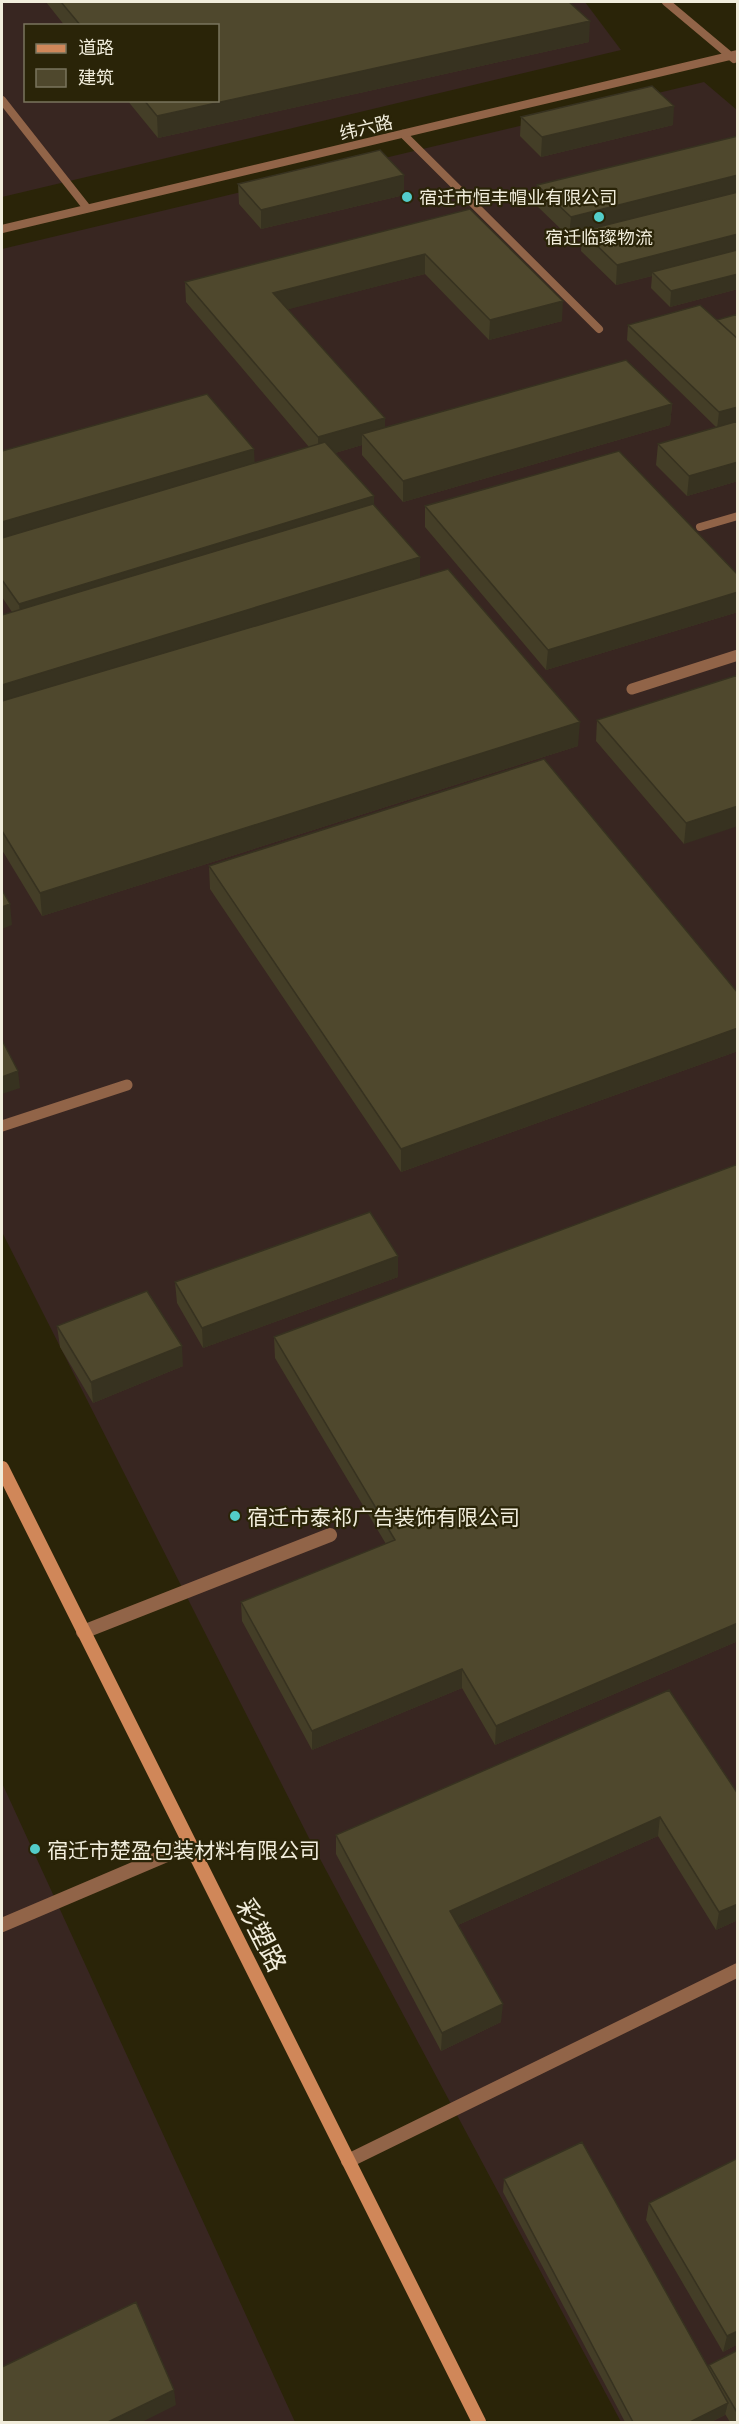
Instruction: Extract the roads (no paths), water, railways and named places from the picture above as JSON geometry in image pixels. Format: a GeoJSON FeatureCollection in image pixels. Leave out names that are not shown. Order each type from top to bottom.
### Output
{"type":"FeatureCollection","features":[{"type":"Feature","properties":{"kind":"street"},"geometry":{"type":"LineString","coordinates":[[666,2],[734,55],[738,62]]}},
{"type":"Feature","properties":{"kind":"street","name":"纬六路"},"geometry":{"type":"LineString","coordinates":[[2,229],[734,55]]}},
{"type":"Feature","properties":{"kind":"street"},"geometry":{"type":"LineString","coordinates":[[2,100],[87,208]]}},
{"type":"Feature","properties":{"kind":"street"},"geometry":{"type":"LineString","coordinates":[[403,134],[599,329]]}},
{"type":"Feature","properties":{"kind":"street"},"geometry":{"type":"LineString","coordinates":[[700,527],[738,516]]}},
{"type":"Feature","properties":{"kind":"street"},"geometry":{"type":"LineString","coordinates":[[632,688],[738,655]]}},
{"type":"Feature","properties":{"kind":"street"},"geometry":{"type":"LineString","coordinates":[[2,1126],[127,1084]]}},
{"type":"Feature","properties":{"kind":"street","name":"彩塑路"},"geometry":{"type":"LineString","coordinates":[[2,1468],[479,2422]]}},
{"type":"Feature","properties":{"kind":"street"},"geometry":{"type":"LineString","coordinates":[[83,1632],[330,1535]]}},
{"type":"Feature","properties":{"kind":"street"},"geometry":{"type":"LineString","coordinates":[[2,1925],[190,1845]]}},
{"type":"Feature","properties":{"kind":"street"},"geometry":{"type":"LineString","coordinates":[[348,2161],[738,1970]]}},
{"type":"Feature","properties":{"kind":"place","name":"宿迁市恒丰帽业有限公司"},"geometry":{"type":"Point","coordinates":[407,197]}},
{"type":"Feature","properties":{"kind":"place","name":"宿迁临璨物流"},"geometry":{"type":"Point","coordinates":[599,217]}},
{"type":"Feature","properties":{"kind":"place","name":"宿迁市泰祁广告装饰有限公司"},"geometry":{"type":"Point","coordinates":[235,1516]}},
{"type":"Feature","properties":{"kind":"place","name":"宿迁市楚盈包装材料有限公司"},"geometry":{"type":"Point","coordinates":[35,1849]}}]}
